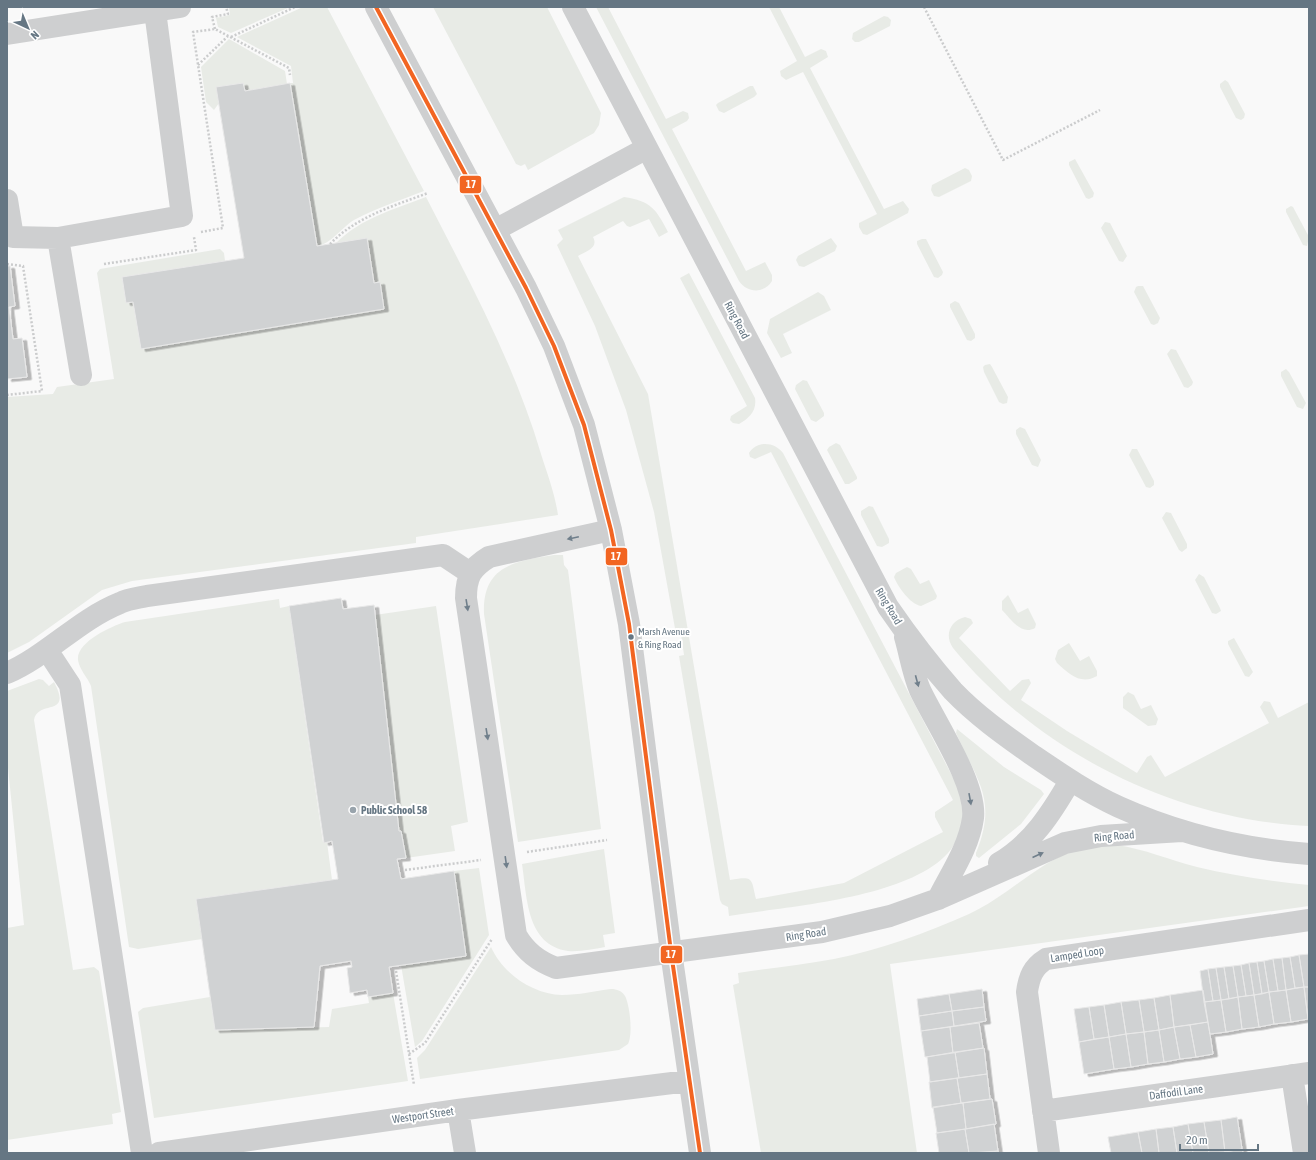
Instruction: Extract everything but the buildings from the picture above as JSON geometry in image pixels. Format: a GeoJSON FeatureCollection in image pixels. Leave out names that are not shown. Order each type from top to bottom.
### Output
{"type":"FeatureCollection","features":[{"type":"Feature","properties":{"kind":"street"},"geometry":{"type":"LineString","coordinates":[[7,34],[180,7]]}},
{"type":"Feature","properties":{"kind":"street"},"geometry":{"type":"LineString","coordinates":[[376,7],[526,288],[554,346],[584,426],[611,530],[629,624],[688,1082],[700,1153]]}},
{"type":"Feature","properties":{"kind":"street","name":"Ring Road"},"geometry":{"type":"LineString","coordinates":[[573,7],[888,608],[903,630],[959,696],[999,732],[1070,780],[1119,807],[1182,831],[1207,838],[1275,851],[1309,854]]}},
{"type":"Feature","properties":{"kind":"street"},"geometry":{"type":"LineString","coordinates":[[7,200],[13,237],[58,238],[182,216],[155,11]]}},
{"type":"Feature","properties":{"kind":"street"},"geometry":{"type":"LineString","coordinates":[[495,230],[647,148]]}},
{"type":"Feature","properties":{"kind":"street"},"geometry":{"type":"LineString","coordinates":[[58,238],[81,375]]}},
{"type":"Feature","properties":{"kind":"street"},"geometry":{"type":"LineString","coordinates":[[7,673],[26,665],[88,619],[121,602],[147,596],[443,554],[470,573],[478,563],[489,557],[611,530]]}},
{"type":"Feature","properties":{"kind":"street","name":"Ring Road"},"geometry":{"type":"LineString","coordinates":[[470,573],[466,585],[466,598],[516,935],[523,946],[533,956],[556,968],[822,932],[890,916],[938,899],[1065,843],[1101,836],[1182,831]]}},
{"type":"Feature","properties":{"kind":"street","name":"Ring Road"},"geometry":{"type":"LineString","coordinates":[[903,630],[919,688],[963,775],[970,794],[973,816],[970,834],[938,899]]}},
{"type":"Feature","properties":{"kind":"street"},"geometry":{"type":"LineString","coordinates":[[47,650],[70,685],[142,1153]]}},
{"type":"Feature","properties":{"kind":"street","name":"Ring Road"},"geometry":{"type":"LineString","coordinates":[[938,899],[1002,861],[1029,840],[1053,810],[1070,780]]}},
{"type":"Feature","properties":{"kind":"street","name":"Lamped Loop"},"geometry":{"type":"LineString","coordinates":[[1049,1153],[1027,992],[1028,980],[1038,964],[1046,959],[1309,920]]}},
{"type":"Feature","properties":{"kind":"street"},"geometry":{"type":"LineString","coordinates":[[1300,1074],[1304,1153]]}},
{"type":"Feature","properties":{"kind":"street","name":"Daffodil Lane"},"geometry":{"type":"LineString","coordinates":[[1043,1111],[1300,1074]]}},
{"type":"Feature","properties":{"kind":"street","name":"Westport Street"},"geometry":{"type":"LineString","coordinates":[[159,1153],[458,1110],[688,1082]]}},
{"type":"Feature","properties":{"kind":"street"},"geometry":{"type":"LineString","coordinates":[[458,1110],[465,1153]]}},
{"type":"Feature","properties":{"kind":"path"},"geometry":{"type":"LineString","coordinates":[[215,29],[212,17],[228,14],[226,7]]}},
{"type":"Feature","properties":{"kind":"path"},"geometry":{"type":"LineString","coordinates":[[290,75],[289,68],[229,36],[215,29],[193,32],[197,66],[229,36],[295,7]]}},
{"type":"Feature","properties":{"kind":"path"},"geometry":{"type":"LineString","coordinates":[[924,7],[1003,160],[1100,110]]}},
{"type":"Feature","properties":{"kind":"path"},"geometry":{"type":"LineString","coordinates":[[330,244],[352,225],[367,217],[428,193]]}},
{"type":"Feature","properties":{"kind":"path"},"geometry":{"type":"LineString","coordinates":[[7,264],[22,266],[42,391],[7,395]]}},
{"type":"Feature","properties":{"kind":"path"},"geometry":{"type":"LineString","coordinates":[[521,853],[607,840]]}},
{"type":"Feature","properties":{"kind":"path"},"geometry":{"type":"LineString","coordinates":[[405,870],[481,860]]}},
{"type":"Feature","properties":{"kind":"path"},"geometry":{"type":"LineString","coordinates":[[409,1054],[425,1043],[493,936]]}},
{"type":"Feature","properties":{"kind":"path"},"geometry":{"type":"LineString","coordinates":[[396,971],[414,1085]]}},
{"type":"Feature","properties":{"kind":"shaded area"},"geometry":{"type":"Polygon","coordinates":[[[229,7],[290,7],[231,33],[218,27],[216,18],[230,15],[229,7]]]}},
{"type":"Feature","properties":{"kind":"shaded area"},"geometry":{"type":"Polygon","coordinates":[[[303,7],[327,7],[424,191],[354,220],[327,242],[317,246],[290,83],[293,83],[291,66],[237,37],[303,7]]]}},
{"type":"Feature","properties":{"kind":"shaded area"},"geometry":{"type":"Polygon","coordinates":[[[433,7],[547,7],[601,113],[599,125],[594,133],[528,170],[525,164],[521,166],[516,164],[433,7]]]}},
{"type":"Feature","properties":{"kind":"shaded area"},"geometry":{"type":"Polygon","coordinates":[[[596,7],[608,7],[666,119],[683,111],[688,113],[689,118],[687,121],[672,129],[746,271],[765,262],[772,275],[772,281],[765,288],[760,290],[751,290],[742,285],[739,281],[596,7]]]}},
{"type":"Feature","properties":{"kind":"shaded area"},"geometry":{"type":"Polygon","coordinates":[[[769,7],[779,7],[805,57],[821,49],[826,51],[828,57],[810,68],[884,209],[903,201],[909,209],[908,213],[867,235],[863,234],[859,227],[859,223],[877,214],[803,72],[786,80],[781,76],[780,71],[797,61],[769,7]]]}},
{"type":"Feature","properties":{"kind":"shaded area"},"geometry":{"type":"Polygon","coordinates":[[[884,16],[891,20],[890,26],[859,42],[855,42],[852,39],[853,33],[884,16]]]}},
{"type":"Feature","properties":{"kind":"shaded area"},"geometry":{"type":"Polygon","coordinates":[[[229,39],[285,71],[287,84],[245,91],[243,83],[217,87],[219,103],[214,110],[206,102],[201,67],[229,39]]]}},
{"type":"Feature","properties":{"kind":"shaded area"},"geometry":{"type":"Polygon","coordinates":[[[1225,80],[1228,82],[1245,114],[1244,118],[1241,120],[1236,118],[1220,87],[1220,84],[1225,80]]]}},
{"type":"Feature","properties":{"kind":"shaded area"},"geometry":{"type":"Polygon","coordinates":[[[750,86],[753,86],[757,94],[754,97],[724,113],[719,111],[716,105],[718,103],[750,86]]]}},
{"type":"Feature","properties":{"kind":"shaded area"},"geometry":{"type":"Polygon","coordinates":[[[1075,159],[1094,193],[1093,197],[1089,199],[1086,198],[1069,165],[1069,162],[1075,159]]]}},
{"type":"Feature","properties":{"kind":"shaded area"},"geometry":{"type":"Polygon","coordinates":[[[965,168],[969,170],[972,176],[971,181],[939,197],[934,196],[931,190],[932,185],[965,168]]]}},
{"type":"Feature","properties":{"kind":"shaded area"},"geometry":{"type":"Polygon","coordinates":[[[426,197],[490,323],[518,387],[548,476],[558,515],[416,537],[416,543],[132,581],[102,590],[29,642],[7,653],[7,397],[53,394],[57,387],[114,379],[97,273],[100,269],[220,249],[224,253],[225,261],[122,277],[126,303],[133,302],[141,349],[384,309],[380,283],[374,283],[367,238],[336,243],[356,227],[367,221],[390,210],[426,197]]]}},
{"type":"Feature","properties":{"kind":"shaded area"},"geometry":{"type":"Polygon","coordinates":[[[624,197],[641,201],[652,207],[660,217],[668,232],[659,237],[649,219],[630,227],[623,221],[593,237],[593,247],[578,256],[648,394],[730,880],[743,878],[750,880],[756,899],[844,883],[943,832],[935,817],[935,812],[953,800],[771,452],[755,459],[750,457],[749,453],[752,449],[761,444],[766,444],[780,449],[783,453],[958,787],[964,817],[954,846],[929,869],[904,881],[876,891],[845,898],[729,916],[728,907],[722,904],[720,900],[679,656],[684,655],[681,634],[676,634],[654,512],[626,410],[595,326],[557,245],[563,239],[558,230],[624,197]]]}},
{"type":"Feature","properties":{"kind":"shaded area"},"geometry":{"type":"Polygon","coordinates":[[[1291,206],[1293,207],[1309,237],[1307,246],[1303,245],[1286,212],[1286,209],[1291,206]]]}},
{"type":"Feature","properties":{"kind":"shaded area"},"geometry":{"type":"Polygon","coordinates":[[[1105,222],[1110,223],[1127,256],[1123,262],[1119,261],[1101,228],[1105,222]]]}},
{"type":"Feature","properties":{"kind":"shaded area"},"geometry":{"type":"Polygon","coordinates":[[[831,238],[837,246],[835,251],[804,267],[799,266],[796,260],[798,256],[831,238]]]}},
{"type":"Feature","properties":{"kind":"shaded area"},"geometry":{"type":"Polygon","coordinates":[[[926,239],[943,272],[938,278],[934,277],[917,244],[917,241],[926,239]]]}},
{"type":"Feature","properties":{"kind":"shaded area"},"geometry":{"type":"Polygon","coordinates":[[[689,273],[755,398],[755,407],[752,414],[739,424],[733,423],[730,420],[731,416],[747,406],[680,278],[689,273]]]}},
{"type":"Feature","properties":{"kind":"shaded area"},"geometry":{"type":"Polygon","coordinates":[[[1138,286],[1143,286],[1160,318],[1158,323],[1154,325],[1151,324],[1134,292],[1138,286]]]}},
{"type":"Feature","properties":{"kind":"shaded area"},"geometry":{"type":"Polygon","coordinates":[[[818,292],[824,296],[831,310],[783,334],[792,353],[781,358],[767,333],[770,319],[818,292]]]}},
{"type":"Feature","properties":{"kind":"shaded area"},"geometry":{"type":"Polygon","coordinates":[[[955,301],[959,303],[975,334],[975,338],[971,341],[967,340],[950,307],[950,304],[955,301]]]}},
{"type":"Feature","properties":{"kind":"shaded area"},"geometry":{"type":"Polygon","coordinates":[[[1171,349],[1176,350],[1193,382],[1188,388],[1184,387],[1167,354],[1171,349]]]}},
{"type":"Feature","properties":{"kind":"shaded area"},"geometry":{"type":"Polygon","coordinates":[[[990,364],[992,367],[1008,397],[1007,403],[1003,404],[999,402],[984,372],[983,367],[990,364]]]}},
{"type":"Feature","properties":{"kind":"shaded area"},"geometry":{"type":"Polygon","coordinates":[[[1286,369],[1306,403],[1303,409],[1297,407],[1281,376],[1281,372],[1286,369]]]}},
{"type":"Feature","properties":{"kind":"shaded area"},"geometry":{"type":"Polygon","coordinates":[[[803,380],[807,381],[824,413],[824,416],[816,422],[811,420],[795,389],[796,385],[803,380]]]}},
{"type":"Feature","properties":{"kind":"shaded area"},"geometry":{"type":"Polygon","coordinates":[[[1020,427],[1025,429],[1041,460],[1038,467],[1032,465],[1016,434],[1016,430],[1020,427]]]}},
{"type":"Feature","properties":{"kind":"shaded area"},"geometry":{"type":"Polygon","coordinates":[[[836,443],[840,445],[857,477],[857,479],[849,484],[845,484],[827,450],[836,443]]]}},
{"type":"Feature","properties":{"kind":"shaded area"},"geometry":{"type":"Polygon","coordinates":[[[1132,449],[1137,449],[1154,481],[1154,485],[1150,488],[1146,487],[1129,455],[1132,449]]]}},
{"type":"Feature","properties":{"kind":"shaded area"},"geometry":{"type":"Polygon","coordinates":[[[869,506],[873,507],[889,539],[889,543],[882,547],[877,546],[861,515],[861,511],[869,506]]]}},
{"type":"Feature","properties":{"kind":"shaded area"},"geometry":{"type":"Polygon","coordinates":[[[1166,512],[1171,513],[1187,544],[1187,548],[1182,552],[1179,550],[1162,518],[1166,512]]]}},
{"type":"Feature","properties":{"kind":"shaded area"},"geometry":{"type":"Polygon","coordinates":[[[554,555],[563,555],[564,565],[568,570],[601,829],[518,842],[484,614],[485,598],[489,585],[495,575],[504,568],[515,563],[554,555]]]}},
{"type":"Feature","properties":{"kind":"shaded area"},"geometry":{"type":"Polygon","coordinates":[[[907,567],[911,569],[920,584],[929,580],[937,596],[936,599],[921,606],[909,599],[898,585],[894,577],[896,573],[907,567]]]}},
{"type":"Feature","properties":{"kind":"shaded area"},"geometry":{"type":"Polygon","coordinates":[[[1199,574],[1204,577],[1220,608],[1221,611],[1216,614],[1212,613],[1195,580],[1199,574]]]}},
{"type":"Feature","properties":{"kind":"shaded area"},"geometry":{"type":"Polygon","coordinates":[[[1008,595],[1018,613],[1028,608],[1036,624],[1035,628],[1025,630],[1021,628],[1002,610],[1002,601],[1008,595]]]}},
{"type":"Feature","properties":{"kind":"shaded area"},"geometry":{"type":"Polygon","coordinates":[[[279,599],[280,608],[289,606],[323,842],[327,842],[332,880],[197,899],[202,939],[138,949],[129,947],[91,686],[79,663],[79,653],[89,641],[96,636],[125,622],[279,599]]]}},
{"type":"Feature","properties":{"kind":"shaded area"},"geometry":{"type":"Polygon","coordinates":[[[436,606],[468,822],[451,826],[455,851],[406,858],[401,831],[399,831],[375,615],[436,606]]]}},
{"type":"Feature","properties":{"kind":"shaded area"},"geometry":{"type":"Polygon","coordinates":[[[965,617],[971,619],[973,623],[959,638],[1010,691],[1022,680],[1029,679],[1031,683],[1021,700],[1067,731],[1137,773],[1147,757],[1151,755],[1165,777],[1269,723],[1260,707],[1264,701],[1270,702],[1278,718],[1309,702],[1309,826],[1259,821],[1209,810],[1160,794],[1113,774],[1068,748],[1026,719],[987,685],[953,648],[949,638],[950,629],[952,625],[965,617]]]}},
{"type":"Feature","properties":{"kind":"shaded area"},"geometry":{"type":"Polygon","coordinates":[[[1234,638],[1253,672],[1249,677],[1245,676],[1228,644],[1228,641],[1234,638]]]}},
{"type":"Feature","properties":{"kind":"shaded area"},"geometry":{"type":"Polygon","coordinates":[[[1069,643],[1080,661],[1089,656],[1097,671],[1097,676],[1091,679],[1081,679],[1071,675],[1057,663],[1055,659],[1058,650],[1069,643]]]}},
{"type":"Feature","properties":{"kind":"shaded area"},"geometry":{"type":"Polygon","coordinates":[[[39,679],[43,680],[49,686],[54,682],[59,693],[59,700],[57,704],[53,707],[41,710],[34,720],[73,970],[94,967],[99,971],[121,1112],[112,1114],[113,1124],[7,1140],[7,928],[24,925],[7,758],[7,691],[39,679]]]}},
{"type":"Feature","properties":{"kind":"shaded area"},"geometry":{"type":"Polygon","coordinates":[[[1128,692],[1134,695],[1141,709],[1151,705],[1158,719],[1156,725],[1148,726],[1123,708],[1123,697],[1128,692]]]}},
{"type":"Feature","properties":{"kind":"shaded area"},"geometry":{"type":"Polygon","coordinates":[[[957,729],[1004,767],[1041,790],[1044,794],[1021,824],[979,858],[976,856],[976,853],[985,818],[985,804],[977,778],[956,733],[957,729]]]}},
{"type":"Feature","properties":{"kind":"shaded area"},"geometry":{"type":"Polygon","coordinates":[[[1117,845],[1137,849],[1211,870],[1253,878],[1309,885],[1309,906],[890,964],[917,1153],[761,1153],[733,985],[739,983],[738,973],[834,959],[868,951],[903,940],[953,921],[983,907],[1036,871],[1063,855],[1087,847],[1117,845]]]}},
{"type":"Feature","properties":{"kind":"shaded area"},"geometry":{"type":"Polygon","coordinates":[[[604,849],[615,933],[603,935],[605,947],[568,951],[554,947],[544,939],[536,929],[531,917],[525,890],[522,864],[604,849]]]}},
{"type":"Feature","properties":{"kind":"shaded area"},"geometry":{"type":"Polygon","coordinates":[[[479,868],[489,935],[422,1041],[415,1047],[401,965],[466,956],[454,871],[479,868]]]}},
{"type":"Feature","properties":{"kind":"shaded area"},"geometry":{"type":"Polygon","coordinates":[[[491,947],[496,957],[511,974],[520,981],[540,991],[562,995],[581,994],[611,989],[617,990],[624,994],[627,1000],[631,1027],[630,1040],[628,1044],[619,1050],[420,1079],[417,1058],[425,1050],[491,947]]]}},
{"type":"Feature","properties":{"kind":"shaded area"},"geometry":{"type":"Polygon","coordinates":[[[393,993],[408,1081],[154,1118],[138,1012],[143,1008],[210,997],[215,1030],[329,1027],[332,1009],[369,1003],[368,997],[393,993]]]}},
{"type":"Feature","properties":{"kind":"transit line","name":"17"},"geometry":{"type":"LineString","coordinates":[[376,7],[526,288],[554,346],[584,425],[611,530],[629,624],[671,952],[700,1153]]}},
{"type":"Feature","properties":{"kind":"place","name":"Marsh Avenue & Ring Road"},"geometry":{"type":"Point","coordinates":[631,637]}},
{"type":"Feature","properties":{"kind":"place","name":"Public School 58"},"geometry":{"type":"Point","coordinates":[353,810]}}]}
